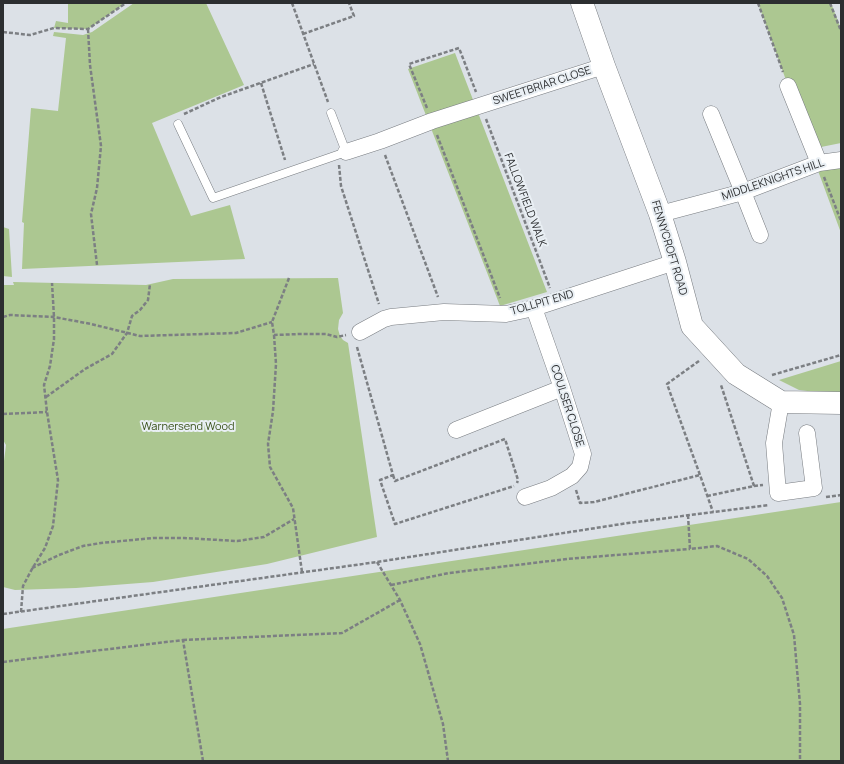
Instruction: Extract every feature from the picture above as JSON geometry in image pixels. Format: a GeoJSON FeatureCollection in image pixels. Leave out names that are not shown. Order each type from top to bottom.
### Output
{"type":"FeatureCollection","features":[{"type":"Feature","properties":{"kind":"street","name":"FENNYCROFT ROAD"},"geometry":{"type":"LineString","coordinates":[[582,3],[604,66],[660,214],[675,262],[692,326],[736,374],[781,402]]}},
{"type":"Feature","properties":{"kind":"street","name":"SWEETBRIAR CLOSE"},"geometry":{"type":"LineString","coordinates":[[342,154],[432,121],[604,66]]}},
{"type":"Feature","properties":{"kind":"street"},"geometry":{"type":"LineString","coordinates":[[788,86],[819,162]]}},
{"type":"Feature","properties":{"kind":"street"},"geometry":{"type":"LineString","coordinates":[[711,114],[760,236]]}},
{"type":"Feature","properties":{"kind":"street","name":"MIDDLEKNIGHTS HILL"},"geometry":{"type":"LineString","coordinates":[[660,214],[743,192],[819,162],[841,160]]}},
{"type":"Feature","properties":{"kind":"street","name":"TOLLPIT END"},"geometry":{"type":"LineString","coordinates":[[357,332],[391,317],[444,312],[506,314],[534,308],[675,262]]}},
{"type":"Feature","properties":{"kind":"street","name":"COULSER CLOSE"},"geometry":{"type":"LineString","coordinates":[[525,497],[551,488],[572,476],[580,467],[584,454],[534,308]]}},
{"type":"Feature","properties":{"kind":"street"},"geometry":{"type":"LineString","coordinates":[[456,430],[562,388]]}},
{"type":"Feature","properties":{"kind":"street"},"geometry":{"type":"LineString","coordinates":[[807,433],[814,488],[778,493],[774,443],[781,402],[841,403]]}},
{"type":"Feature","properties":{"kind":"lane"},"geometry":{"type":"LineString","coordinates":[[178,124],[213,198],[342,154],[331,113]]}},
{"type":"Feature","properties":{"kind":"path"},"geometry":{"type":"LineString","coordinates":[[3,32],[30,35],[54,28],[88,29],[126,3]]}},
{"type":"Feature","properties":{"kind":"path"},"geometry":{"type":"LineString","coordinates":[[292,3],[331,113]]}},
{"type":"Feature","properties":{"kind":"path"},"geometry":{"type":"LineString","coordinates":[[304,34],[354,16],[349,3]]}},
{"type":"Feature","properties":{"kind":"path"},"geometry":{"type":"LineString","coordinates":[[758,3],[788,86]]}},
{"type":"Feature","properties":{"kind":"path"},"geometry":{"type":"LineString","coordinates":[[830,3],[841,31]]}},
{"type":"Feature","properties":{"kind":"path"},"geometry":{"type":"LineString","coordinates":[[88,29],[90,65],[101,146],[97,188],[91,214],[98,265]]}},
{"type":"Feature","properties":{"kind":"path","name":"SWEETBRIAR CLOSE"},"geometry":{"type":"LineString","coordinates":[[432,121],[409,64],[459,48],[481,105]]}},
{"type":"Feature","properties":{"kind":"path"},"geometry":{"type":"LineString","coordinates":[[178,124],[175,118],[221,97],[314,64]]}},
{"type":"Feature","properties":{"kind":"path"},"geometry":{"type":"LineString","coordinates":[[261,83],[289,172]]}},
{"type":"Feature","properties":{"kind":"path","name":"FALLOWFIELD WALK"},"geometry":{"type":"LineString","coordinates":[[481,105],[555,301]]}},
{"type":"Feature","properties":{"kind":"path"},"geometry":{"type":"LineString","coordinates":[[432,121],[506,314]]}},
{"type":"Feature","properties":{"kind":"path"},"geometry":{"type":"LineString","coordinates":[[380,141],[444,312]]}},
{"type":"Feature","properties":{"kind":"path"},"geometry":{"type":"LineString","coordinates":[[342,154],[341,186],[384,319]]}},
{"type":"Feature","properties":{"kind":"path"},"geometry":{"type":"LineString","coordinates":[[819,162],[841,221]]}},
{"type":"Feature","properties":{"kind":"path"},"geometry":{"type":"LineString","coordinates":[[289,278],[272,322],[276,364],[273,411],[268,444],[270,467],[293,508],[302,572]]}},
{"type":"Feature","properties":{"kind":"path"},"geometry":{"type":"LineString","coordinates":[[21,612],[23,586],[45,548],[53,526],[58,480],[44,385],[50,366],[54,339],[52,282]]}},
{"type":"Feature","properties":{"kind":"path"},"geometry":{"type":"LineString","coordinates":[[45,397],[86,369],[112,354],[128,333],[132,316],[140,310],[148,300],[150,284]]}},
{"type":"Feature","properties":{"kind":"path"},"geometry":{"type":"LineString","coordinates":[[3,317],[10,315],[54,317],[140,336],[236,334],[272,322]]}},
{"type":"Feature","properties":{"kind":"path"},"geometry":{"type":"LineString","coordinates":[[274,335],[326,334],[338,337],[357,332],[392,475],[395,481],[505,440],[518,480],[514,486],[395,524],[380,480],[392,475]]}},
{"type":"Feature","properties":{"kind":"path"},"geometry":{"type":"LineString","coordinates":[[713,512],[667,384],[714,350]]}},
{"type":"Feature","properties":{"kind":"path"},"geometry":{"type":"LineString","coordinates":[[747,381],[841,355]]}},
{"type":"Feature","properties":{"kind":"path"},"geometry":{"type":"LineString","coordinates":[[707,496],[754,486],[720,382]]}},
{"type":"Feature","properties":{"kind":"path"},"geometry":{"type":"LineString","coordinates":[[3,414],[47,412]]}},
{"type":"Feature","properties":{"kind":"path"},"geometry":{"type":"LineString","coordinates":[[572,476],[580,503],[594,502],[700,475]]}},
{"type":"Feature","properties":{"kind":"path"},"geometry":{"type":"LineString","coordinates":[[826,497],[841,495]]}},
{"type":"Feature","properties":{"kind":"path"},"geometry":{"type":"LineString","coordinates":[[3,614],[377,562],[628,522],[773,504]]}},
{"type":"Feature","properties":{"kind":"path"},"geometry":{"type":"LineString","coordinates":[[688,515],[690,548]]}},
{"type":"Feature","properties":{"kind":"path"},"geometry":{"type":"LineString","coordinates":[[32,569],[59,555],[83,546],[153,538],[184,538],[237,542],[264,536],[294,519]]}},
{"type":"Feature","properties":{"kind":"path"},"geometry":{"type":"LineString","coordinates":[[391,586],[456,572],[567,559],[690,548],[717,546],[748,559],[767,576],[782,598],[794,635],[800,704],[800,761]]}},
{"type":"Feature","properties":{"kind":"path"},"geometry":{"type":"LineString","coordinates":[[377,562],[400,600],[420,644],[443,724],[448,761]]}},
{"type":"Feature","properties":{"kind":"path"},"geometry":{"type":"LineString","coordinates":[[3,662],[183,640],[342,633],[400,600]]}},
{"type":"Feature","properties":{"kind":"path"},"geometry":{"type":"LineString","coordinates":[[183,640],[203,761]]}},
{"type":"Feature","properties":{"kind":"green space"},"geometry":{"type":"Polygon","coordinates":[[[68,3],[126,3],[88,29],[54,28],[56,21],[68,23],[68,3]]]}},
{"type":"Feature","properties":{"kind":"green space"},"geometry":{"type":"Polygon","coordinates":[[[134,3],[206,3],[244,85],[152,123],[191,216],[230,205],[245,259],[22,269],[24,223],[22,222],[31,108],[58,111],[66,38],[53,36],[54,32],[83,35],[92,32],[134,3]]]}},
{"type":"Feature","properties":{"kind":"green space"},"geometry":{"type":"Polygon","coordinates":[[[758,3],[831,3],[841,29],[841,143],[811,149],[758,3]]]}},
{"type":"Feature","properties":{"kind":"green space"},"geometry":{"type":"Polygon","coordinates":[[[455,53],[547,292],[500,306],[408,69],[455,53]]]}},
{"type":"Feature","properties":{"kind":"green space"},"geometry":{"type":"Polygon","coordinates":[[[841,165],[841,233],[817,168],[841,165]]]}},
{"type":"Feature","properties":{"kind":"green space"},"geometry":{"type":"Polygon","coordinates":[[[3,227],[9,229],[12,277],[3,276],[3,227]]]}},
{"type":"Feature","properties":{"kind":"green space","name":"Warnersend Wood"},"geometry":{"type":"Polygon","coordinates":[[[338,278],[343,313],[339,320],[338,329],[340,336],[348,343],[377,537],[267,564],[153,582],[76,588],[15,590],[3,587],[3,469],[6,445],[3,440],[3,285],[14,285],[13,282],[146,285],[173,279],[338,278]]]}},
{"type":"Feature","properties":{"kind":"green space"},"geometry":{"type":"Polygon","coordinates":[[[841,361],[841,395],[799,390],[779,380],[841,361]]]}},
{"type":"Feature","properties":{"kind":"green space"},"geometry":{"type":"Polygon","coordinates":[[[841,502],[841,761],[3,761],[3,629],[841,502]]]}}]}
